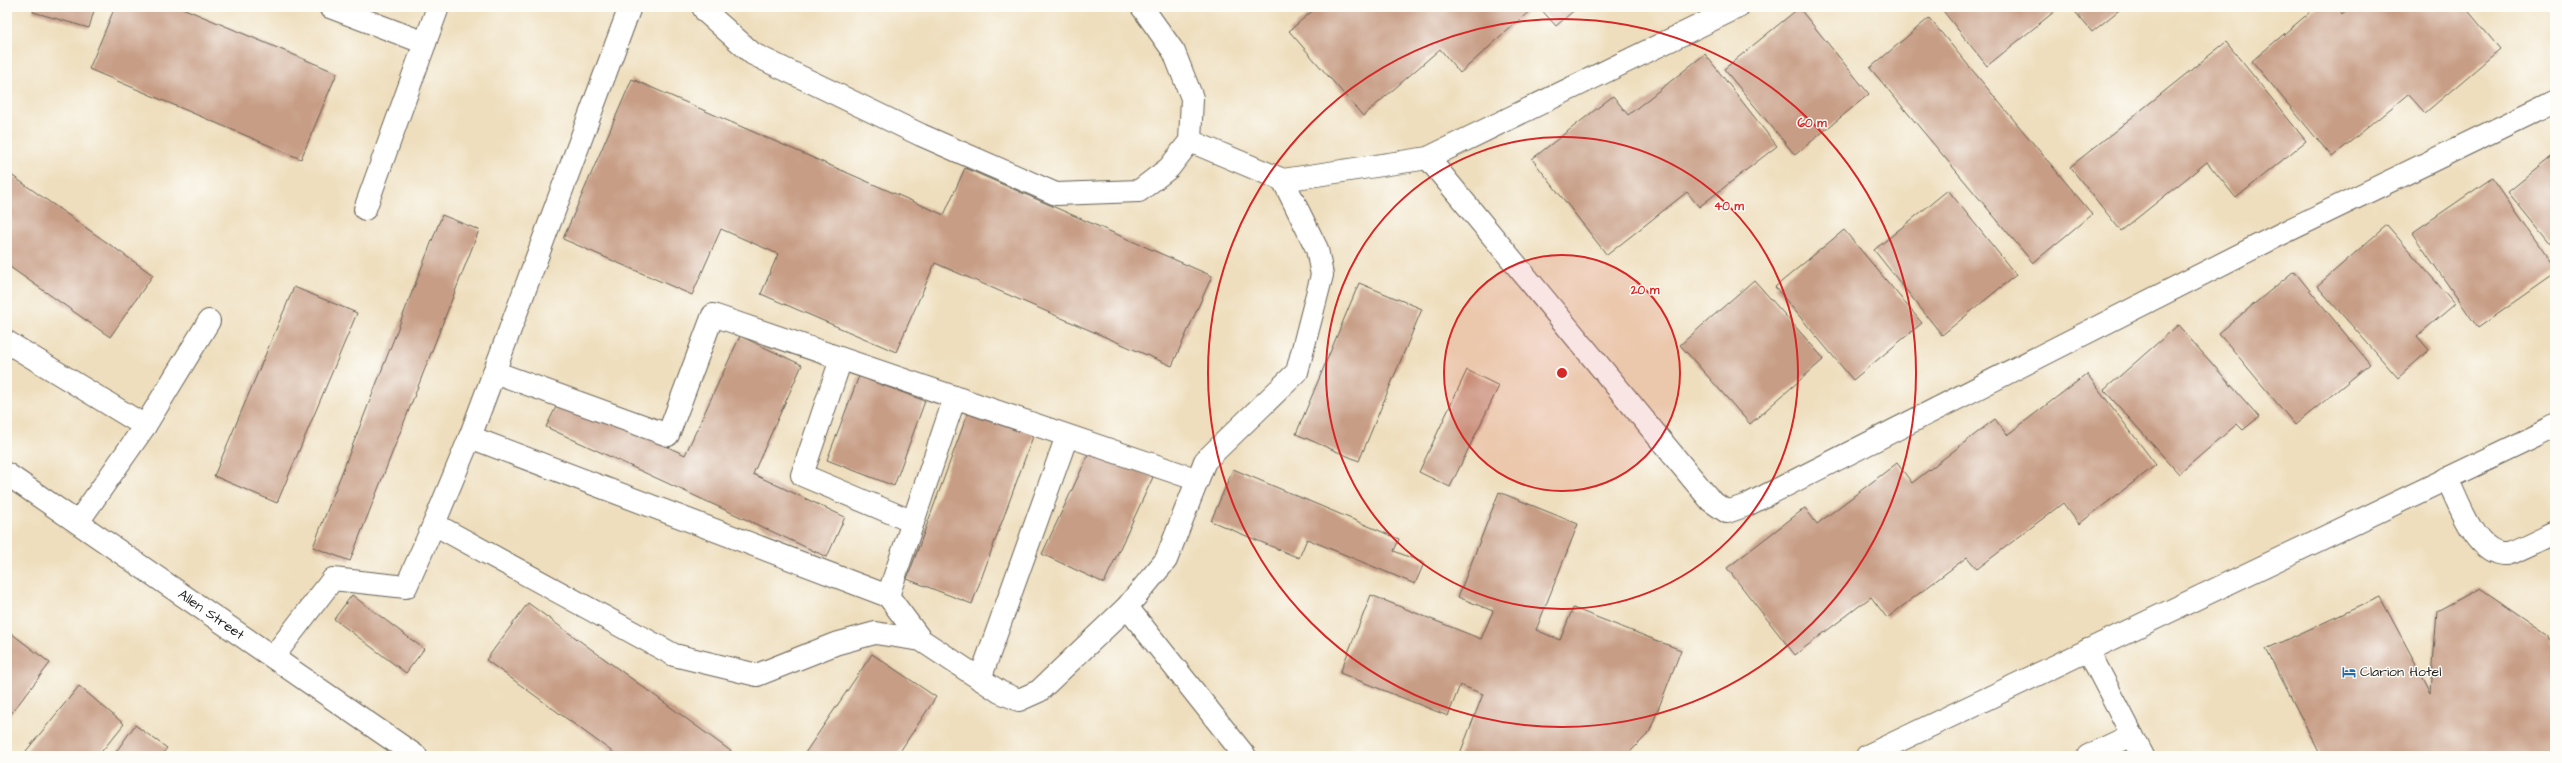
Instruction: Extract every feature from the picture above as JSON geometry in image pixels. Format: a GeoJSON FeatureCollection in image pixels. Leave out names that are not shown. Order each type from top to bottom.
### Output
{"type":"FeatureCollection","features":[{"type":"Feature","properties":{"kind":"street"},"geometry":{"type":"LineString","coordinates":[[330,7],[425,42]]}},
{"type":"Feature","properties":{"kind":"street"},"geometry":{"type":"LineString","coordinates":[[365,209],[438,7]]}},
{"type":"Feature","properties":{"kind":"street"},"geometry":{"type":"LineString","coordinates":[[274,657],[333,579],[406,587],[470,437],[630,7]]}},
{"type":"Feature","properties":{"kind":"street"},"geometry":{"type":"LineString","coordinates":[[703,7],[706,12],[753,54],[921,135],[1056,194],[1139,191],[1169,168],[1190,140],[1192,98],[1174,52],[1142,7]]}},
{"type":"Feature","properties":{"kind":"street"},"geometry":{"type":"LineString","coordinates":[[1190,140],[1283,180],[1428,158],[1738,7]]}},
{"type":"Feature","properties":{"kind":"street"},"geometry":{"type":"LineString","coordinates":[[1428,158],[1711,501],[1727,512],[1747,505],[2281,234],[2555,101]]}},
{"type":"Feature","properties":{"kind":"street"},"geometry":{"type":"LineString","coordinates":[[470,437],[888,596],[921,640],[1000,692],[1019,700],[1039,691],[1127,608],[1166,560],[1205,461],[1297,372],[1322,275],[1317,250],[1283,180]]}},
{"type":"Feature","properties":{"kind":"street"},"geometry":{"type":"LineString","coordinates":[[494,372],[668,435],[713,315],[1198,480]]}},
{"type":"Feature","properties":{"kind":"street"},"geometry":{"type":"LineString","coordinates":[[78,522],[145,426],[209,321]]}},
{"type":"Feature","properties":{"kind":"street"},"geometry":{"type":"LineString","coordinates":[[7,342],[145,426]]}},
{"type":"Feature","properties":{"kind":"street"},"geometry":{"type":"LineString","coordinates":[[841,359],[802,475],[913,522]]}},
{"type":"Feature","properties":{"kind":"street"},"geometry":{"type":"LineString","coordinates":[[888,596],[955,397]]}},
{"type":"Feature","properties":{"kind":"street"},"geometry":{"type":"LineString","coordinates":[[1867,756],[2555,427]]}},
{"type":"Feature","properties":{"kind":"street"},"geometry":{"type":"LineString","coordinates":[[980,679],[1067,436]]}},
{"type":"Feature","properties":{"kind":"street","name":"Allen Street"},"geometry":{"type":"LineString","coordinates":[[7,474],[416,756]]}},
{"type":"Feature","properties":{"kind":"street"},"geometry":{"type":"LineString","coordinates":[[2447,478],[2475,536],[2491,551],[2507,554],[2555,533]]}},
{"type":"Feature","properties":{"kind":"street"},"geometry":{"type":"LineString","coordinates":[[434,524],[674,655],[757,675],[835,644],[875,633],[921,640]]}},
{"type":"Feature","properties":{"kind":"street"},"geometry":{"type":"LineString","coordinates":[[1127,608],[1245,756]]}},
{"type":"Feature","properties":{"kind":"street"},"geometry":{"type":"LineString","coordinates":[[2088,650],[2143,756]]}},
{"type":"Feature","properties":{"kind":"street"},"geometry":{"type":"LineString","coordinates":[[2088,756],[2132,735]]}},
{"type":"Feature","properties":{"kind":"building"},"geometry":{"type":"Polygon","coordinates":[[[34,7],[95,7],[89,28],[33,12],[34,7]]]}},
{"type":"Feature","properties":{"kind":"building"},"geometry":{"type":"Polygon","coordinates":[[[115,7],[180,7],[337,73],[301,159],[89,69],[115,7]]]}},
{"type":"Feature","properties":{"kind":"building"},"geometry":{"type":"Polygon","coordinates":[[[1317,7],[1534,7],[1460,73],[1440,49],[1363,116],[1289,31],[1317,7]]]}},
{"type":"Feature","properties":{"kind":"building"},"geometry":{"type":"Polygon","coordinates":[[[1539,7],[1578,7],[1556,26],[1539,7]]]}},
{"type":"Feature","properties":{"kind":"building"},"geometry":{"type":"Polygon","coordinates":[[[1940,7],[2060,7],[1987,66],[1940,7]]]}},
{"type":"Feature","properties":{"kind":"building"},"geometry":{"type":"Polygon","coordinates":[[[2071,7],[2123,7],[2092,32],[2071,7]]]}},
{"type":"Feature","properties":{"kind":"building"},"geometry":{"type":"Polygon","coordinates":[[[2316,7],[2337,7],[2342,14],[2350,7],[2465,7],[2500,49],[2425,113],[2408,94],[2332,157],[2252,61],[2316,7]]]}},
{"type":"Feature","properties":{"kind":"building"},"geometry":{"type":"Polygon","coordinates":[[[1799,8],[1869,94],[1795,155],[1724,69],[1799,8]]]}},
{"type":"Feature","properties":{"kind":"building"},"geometry":{"type":"Polygon","coordinates":[[[1929,18],[2092,214],[2033,263],[1870,68],[1929,18]]]}},
{"type":"Feature","properties":{"kind":"building"},"geometry":{"type":"Polygon","coordinates":[[[2226,42],[2306,141],[2236,198],[2207,162],[2121,231],[2070,167],[2226,42]]]}},
{"type":"Feature","properties":{"kind":"building"},"geometry":{"type":"Polygon","coordinates":[[[1705,54],[1777,146],[1699,207],[1687,192],[1607,255],[1532,159],[1613,96],[1628,115],[1705,54]]]}},
{"type":"Feature","properties":{"kind":"building"},"geometry":{"type":"Polygon","coordinates":[[[632,79],[944,215],[965,168],[1212,276],[1172,366],[935,263],[896,352],[761,294],[778,254],[721,229],[692,295],[563,239],[632,79]]]}},
{"type":"Feature","properties":{"kind":"building"},"geometry":{"type":"Polygon","coordinates":[[[2555,154],[2555,250],[2508,192],[2555,154]]]}},
{"type":"Feature","properties":{"kind":"building"},"geometry":{"type":"Polygon","coordinates":[[[7,172],[153,275],[110,337],[7,265],[7,172]]]}},
{"type":"Feature","properties":{"kind":"building"},"geometry":{"type":"Polygon","coordinates":[[[2492,178],[2555,268],[2555,274],[2478,328],[2412,233],[2492,178]]]}},
{"type":"Feature","properties":{"kind":"building"},"geometry":{"type":"Polygon","coordinates":[[[1948,190],[2016,275],[1942,335],[1874,250],[1948,190]]]}},
{"type":"Feature","properties":{"kind":"building"},"geometry":{"type":"Polygon","coordinates":[[[442,215],[479,230],[350,561],[313,547],[442,215]]]}},
{"type":"Feature","properties":{"kind":"building"},"geometry":{"type":"Polygon","coordinates":[[[2387,225],[2455,304],[2417,336],[2429,350],[2398,378],[2317,286],[2387,225]]]}},
{"type":"Feature","properties":{"kind":"building"},"geometry":{"type":"Polygon","coordinates":[[[1844,230],[1922,323],[1853,380],[1775,287],[1844,230]]]}},
{"type":"Feature","properties":{"kind":"building"},"geometry":{"type":"Polygon","coordinates":[[[2294,271],[2370,364],[2295,425],[2219,333],[2294,271]]]}},
{"type":"Feature","properties":{"kind":"building"},"geometry":{"type":"Polygon","coordinates":[[[1754,280],[1824,359],[1750,424],[1680,345],[1754,280]]]}},
{"type":"Feature","properties":{"kind":"building"},"geometry":{"type":"Polygon","coordinates":[[[1359,283],[1422,309],[1359,461],[1296,434],[1359,283]]]}},
{"type":"Feature","properties":{"kind":"building"},"geometry":{"type":"Polygon","coordinates":[[[294,287],[357,313],[277,503],[214,476],[294,287]]]}},
{"type":"Feature","properties":{"kind":"building"},"geometry":{"type":"Polygon","coordinates":[[[2178,325],[2259,417],[2243,430],[2237,424],[2179,474],[2104,390],[2178,325]]]}},
{"type":"Feature","properties":{"kind":"building"},"geometry":{"type":"Polygon","coordinates":[[[740,336],[802,365],[753,474],[845,517],[827,557],[546,427],[561,397],[685,455],[740,336]]]}},
{"type":"Feature","properties":{"kind":"building"},"geometry":{"type":"Polygon","coordinates":[[[1467,370],[1499,386],[1450,487],[1419,472],[1467,370]]]}},
{"type":"Feature","properties":{"kind":"building"},"geometry":{"type":"Polygon","coordinates":[[[2087,374],[2156,465],[2079,524],[2063,503],[1977,569],[1967,557],[1887,618],[1871,597],[1795,655],[1727,568],[1805,508],[1817,524],[1897,463],[1912,483],[1995,419],[2007,435],[2087,374]]]}},
{"type":"Feature","properties":{"kind":"building"},"geometry":{"type":"Polygon","coordinates":[[[859,376],[925,401],[894,486],[827,460],[859,376]]]}},
{"type":"Feature","properties":{"kind":"building"},"geometry":{"type":"Polygon","coordinates":[[[970,407],[1035,431],[972,604],[907,579],[970,407]]]}},
{"type":"Feature","properties":{"kind":"building"},"geometry":{"type":"Polygon","coordinates":[[[1091,449],[1153,477],[1104,583],[1042,554],[1091,449]]]}},
{"type":"Feature","properties":{"kind":"building"},"geometry":{"type":"Polygon","coordinates":[[[1233,469],[1399,539],[1394,551],[1424,563],[1415,584],[1307,539],[1299,558],[1211,521],[1233,469]]]}},
{"type":"Feature","properties":{"kind":"building"},"geometry":{"type":"Polygon","coordinates":[[[1499,492],[1578,524],[1536,630],[1560,640],[1573,608],[1681,650],[1649,733],[1626,756],[1459,756],[1483,694],[1460,685],[1448,716],[1340,673],[1371,595],[1481,639],[1493,611],[1458,597],[1499,492]]]}},
{"type":"Feature","properties":{"kind":"building","name":"Clarion Hotel"},"geometry":{"type":"Polygon","coordinates":[[[2480,588],[2547,634],[2555,653],[2555,756],[2321,756],[2266,649],[2380,597],[2431,692],[2437,611],[2480,588]]]}},
{"type":"Feature","properties":{"kind":"building"},"geometry":{"type":"Polygon","coordinates":[[[352,595],[424,649],[406,673],[334,619],[352,595]]]}},
{"type":"Feature","properties":{"kind":"building"},"geometry":{"type":"Polygon","coordinates":[[[528,603],[732,752],[729,756],[618,756],[486,660],[528,603]]]}},
{"type":"Feature","properties":{"kind":"building"},"geometry":{"type":"Polygon","coordinates":[[[7,630],[50,663],[7,719],[7,630]]]}},
{"type":"Feature","properties":{"kind":"building"},"geometry":{"type":"Polygon","coordinates":[[[872,654],[936,697],[897,756],[803,756],[872,654]]]}},
{"type":"Feature","properties":{"kind":"building"},"geometry":{"type":"Polygon","coordinates":[[[79,686],[124,724],[98,756],[22,756],[79,686]]]}},
{"type":"Feature","properties":{"kind":"building"},"geometry":{"type":"Polygon","coordinates":[[[135,725],[167,748],[161,756],[113,756],[135,725]]]}},
{"type":"Feature","properties":{"kind":"place","name":"Clarion Hotel"},"geometry":{"type":"Point","coordinates":[2349,672]}}]}
